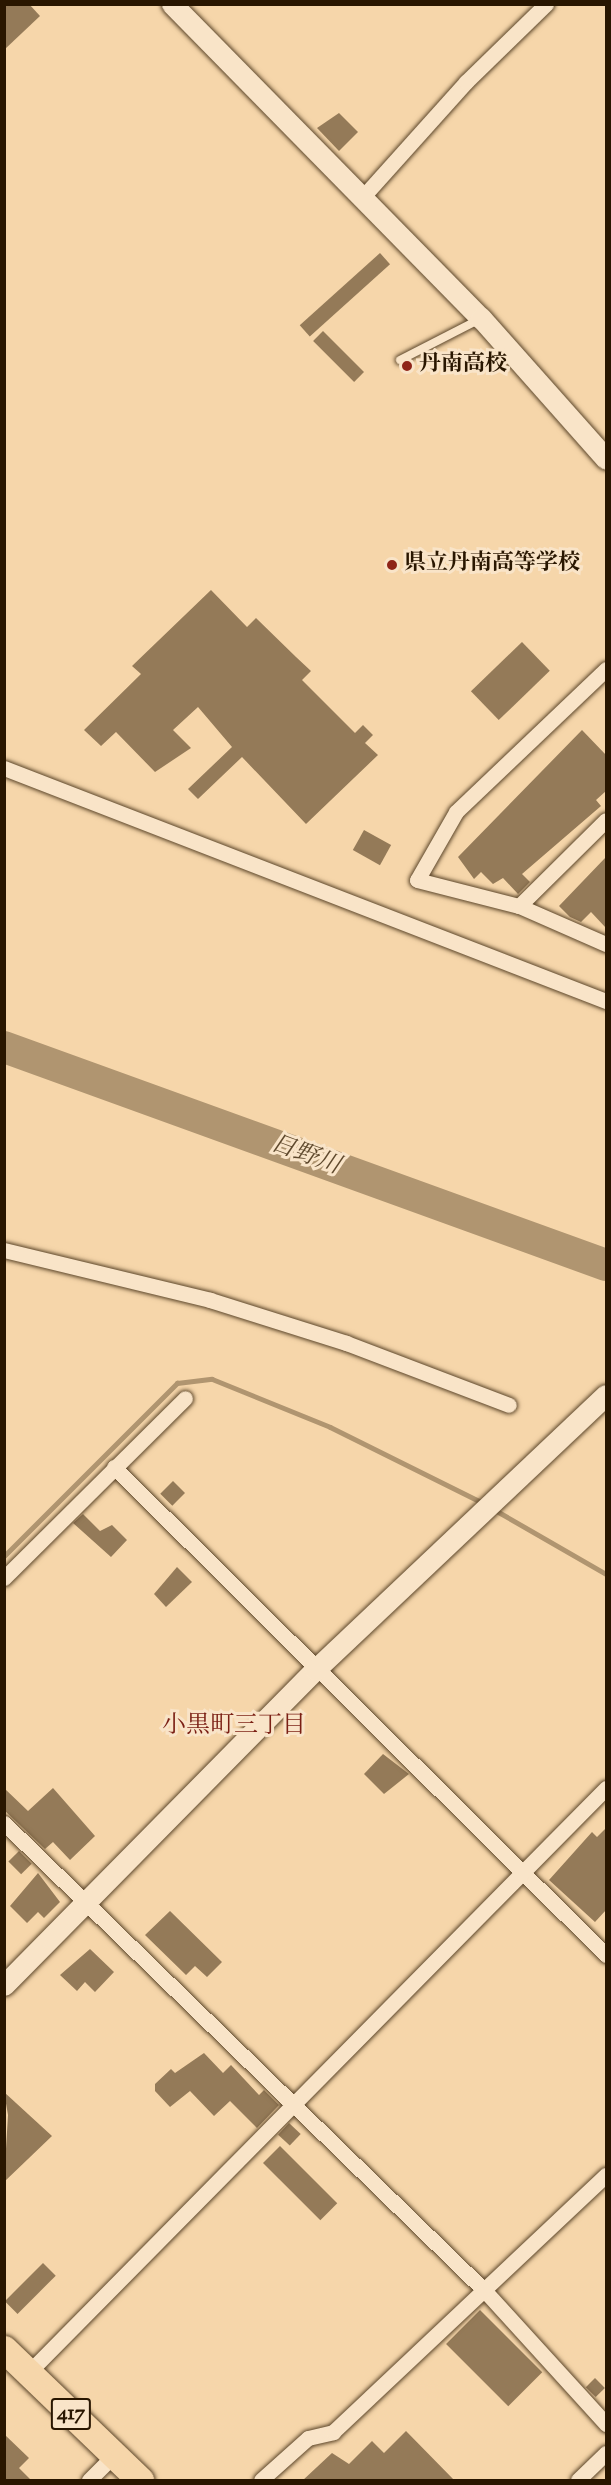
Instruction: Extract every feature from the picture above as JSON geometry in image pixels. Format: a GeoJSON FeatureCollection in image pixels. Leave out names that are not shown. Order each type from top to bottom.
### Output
{"type":"FeatureCollection","features":[{"type":"Feature","properties":{"kind":"highway","name":"417"},"geometry":{"type":"LineString","coordinates":[[4,2349],[140,2481]]}},
{"type":"Feature","properties":{"kind":"street"},"geometry":{"type":"LineString","coordinates":[[172,4],[361,199],[481,318],[606,459]]}},
{"type":"Feature","properties":{"kind":"street"},"geometry":{"type":"LineString","coordinates":[[361,199],[466,82],[546,4]]}},
{"type":"Feature","properties":{"kind":"street"},"geometry":{"type":"LineString","coordinates":[[606,669],[456,812],[417,880],[519,906],[606,944]]}},
{"type":"Feature","properties":{"kind":"street"},"geometry":{"type":"LineString","coordinates":[[4,768],[606,1001]]}},
{"type":"Feature","properties":{"kind":"street"},"geometry":{"type":"LineString","coordinates":[[519,906],[606,820]]}},
{"type":"Feature","properties":{"kind":"street"},"geometry":{"type":"LineString","coordinates":[[4,1250],[210,1300],[346,1343],[509,1405]]}},
{"type":"Feature","properties":{"kind":"street"},"geometry":{"type":"LineString","coordinates":[[4,1985],[315,1670],[606,1395]]}},
{"type":"Feature","properties":{"kind":"street"},"geometry":{"type":"LineString","coordinates":[[4,1578],[185,1398]]}},
{"type":"Feature","properties":{"kind":"street"},"geometry":{"type":"LineString","coordinates":[[114,1467],[315,1670],[606,1955]]}},
{"type":"Feature","properties":{"kind":"street"},"geometry":{"type":"LineString","coordinates":[[28,2372],[294,2105],[520,1872],[606,1788]]}},
{"type":"Feature","properties":{"kind":"street"},"geometry":{"type":"LineString","coordinates":[[4,1822],[485,2291],[606,2424]]}},
{"type":"Feature","properties":{"kind":"street"},"geometry":{"type":"LineString","coordinates":[[261,2481],[308,2438],[333,2432],[606,2175]]}},
{"type":"Feature","properties":{"kind":"street"},"geometry":{"type":"LineString","coordinates":[[89,2481],[114,2454]]}},
{"type":"Feature","properties":{"kind":"street"},"geometry":{"type":"LineString","coordinates":[[578,2481],[606,2454]]}},
{"type":"Feature","properties":{"kind":"lane"},"geometry":{"type":"LineString","coordinates":[[400,360],[481,318]]}},
{"type":"Feature","properties":{"kind":"building"},"geometry":{"type":"Polygon","coordinates":[[[4,4],[29,4],[40,16],[4,50],[4,4]]]}},
{"type":"Feature","properties":{"kind":"building"},"geometry":{"type":"Polygon","coordinates":[[[339,113],[358,132],[339,151],[317,128],[339,113]]]}},
{"type":"Feature","properties":{"kind":"building"},"geometry":{"type":"Polygon","coordinates":[[[380,253],[390,264],[310,336],[300,325],[380,253]]]}},
{"type":"Feature","properties":{"kind":"building"},"geometry":{"type":"Polygon","coordinates":[[[323,331],[364,372],[354,382],[313,341],[323,331]]]}},
{"type":"Feature","properties":{"kind":"building"},"geometry":{"type":"Polygon","coordinates":[[[211,590],[247,627],[256,618],[311,671],[302,680],[355,733],[363,725],[373,735],[365,743],[378,755],[306,824],[242,757],[198,799],[188,789],[232,747],[198,707],[173,730],[191,748],[155,772],[116,732],[101,746],[84,730],[141,674],[132,666],[211,590]]]}},
{"type":"Feature","properties":{"kind":"building"},"geometry":{"type":"Polygon","coordinates":[[[522,642],[550,671],[499,720],[471,691],[522,642]]]}},
{"type":"Feature","properties":{"kind":"building"},"geometry":{"type":"Polygon","coordinates":[[[582,730],[606,755],[606,791],[596,800],[601,806],[522,874],[530,882],[518,894],[503,878],[493,884],[481,872],[474,879],[458,857],[582,730]]]}},
{"type":"Feature","properties":{"kind":"building"},"geometry":{"type":"Polygon","coordinates":[[[364,830],[391,845],[380,865],[353,850],[364,830]]]}},
{"type":"Feature","properties":{"kind":"building"},"geometry":{"type":"Polygon","coordinates":[[[606,857],[606,928],[591,912],[581,922],[570,917],[559,906],[606,857]]]}},
{"type":"Feature","properties":{"kind":"building"},"geometry":{"type":"Polygon","coordinates":[[[173,1481],[185,1493],[172,1506],[160,1494],[173,1481]]]}},
{"type":"Feature","properties":{"kind":"building"},"geometry":{"type":"Polygon","coordinates":[[[83,1514],[100,1531],[112,1525],[127,1540],[111,1557],[73,1523],[83,1514]]]}},
{"type":"Feature","properties":{"kind":"building"},"geometry":{"type":"Polygon","coordinates":[[[177,1567],[192,1582],[166,1607],[154,1594],[177,1567]]]}},
{"type":"Feature","properties":{"kind":"building"},"geometry":{"type":"Polygon","coordinates":[[[383,1754],[409,1774],[384,1794],[364,1774],[383,1754]]]}},
{"type":"Feature","properties":{"kind":"building"},"geometry":{"type":"Polygon","coordinates":[[[4,1788],[28,1811],[53,1788],[95,1836],[70,1860],[53,1842],[45,1849],[4,1810],[4,1788]]]}},
{"type":"Feature","properties":{"kind":"building"},"geometry":{"type":"Polygon","coordinates":[[[606,1828],[606,1910],[595,1922],[549,1880],[592,1832],[597,1837],[606,1828]]]}},
{"type":"Feature","properties":{"kind":"building"},"geometry":{"type":"Polygon","coordinates":[[[19,1851],[32,1864],[21,1874],[8,1862],[19,1851]]]}},
{"type":"Feature","properties":{"kind":"building"},"geometry":{"type":"Polygon","coordinates":[[[38,1873],[60,1902],[44,1918],[38,1912],[27,1923],[10,1906],[38,1873]]]}},
{"type":"Feature","properties":{"kind":"building"},"geometry":{"type":"Polygon","coordinates":[[[170,1911],[222,1962],[207,1977],[195,1966],[186,1975],[145,1935],[170,1911]]]}},
{"type":"Feature","properties":{"kind":"building"},"geometry":{"type":"Polygon","coordinates":[[[90,1949],[114,1972],[95,1992],[85,1982],[77,1991],[60,1975],[90,1949]]]}},
{"type":"Feature","properties":{"kind":"building"},"geometry":{"type":"Polygon","coordinates":[[[204,2053],[223,2073],[231,2065],[259,2095],[264,2090],[279,2105],[257,2128],[230,2101],[214,2116],[190,2091],[170,2107],[155,2091],[155,2084],[171,2069],[175,2073],[204,2053]]]}},
{"type":"Feature","properties":{"kind":"building"},"geometry":{"type":"Polygon","coordinates":[[[4,2092],[52,2136],[4,2182],[8,2115],[4,2092]]]}},
{"type":"Feature","properties":{"kind":"building"},"geometry":{"type":"Polygon","coordinates":[[[289,2123],[301,2134],[290,2146],[278,2135],[289,2123]]]}},
{"type":"Feature","properties":{"kind":"building"},"geometry":{"type":"Polygon","coordinates":[[[280,2146],[337,2203],[320,2220],[263,2163],[280,2146]]]}},
{"type":"Feature","properties":{"kind":"building"},"geometry":{"type":"Polygon","coordinates":[[[43,2263],[56,2276],[18,2314],[5,2301],[43,2263]]]}},
{"type":"Feature","properties":{"kind":"building"},"geometry":{"type":"Polygon","coordinates":[[[480,2310],[542,2372],[508,2406],[446,2344],[480,2310]]]}},
{"type":"Feature","properties":{"kind":"building"},"geometry":{"type":"Polygon","coordinates":[[[595,2378],[605,2388],[596,2397],[586,2387],[595,2378]]]}},
{"type":"Feature","properties":{"kind":"building"},"geometry":{"type":"Polygon","coordinates":[[[406,2431],[455,2481],[302,2481],[332,2453],[349,2464],[372,2441],[384,2453],[406,2431]]]}},
{"type":"Feature","properties":{"kind":"building"},"geometry":{"type":"Polygon","coordinates":[[[4,2434],[29,2458],[19,2468],[32,2481],[4,2481],[4,2434]]]}},
{"type":"Feature","properties":{"kind":"waterway","name":"日野川"},"geometry":{"type":"LineString","coordinates":[[4,1047],[606,1265]]}},
{"type":"Feature","properties":{"kind":"waterway"},"geometry":{"type":"LineString","coordinates":[[4,1556],[177,1383],[212,1379],[330,1427],[485,1504]]}},
{"type":"Feature","properties":{"kind":"waterway"},"geometry":{"type":"LineString","coordinates":[[493,1509],[606,1574]]}},
{"type":"Feature","properties":{"kind":"place","name":"丹南高校"},"geometry":{"type":"Point","coordinates":[407,366]}},
{"type":"Feature","properties":{"kind":"place","name":"県立丹南高等学校"},"geometry":{"type":"Point","coordinates":[392,565]}},
{"type":"Feature","properties":{"kind":"district","name":"小黒町三丁目"},"geometry":{"type":"Point","coordinates":[234,1727]}}]}
